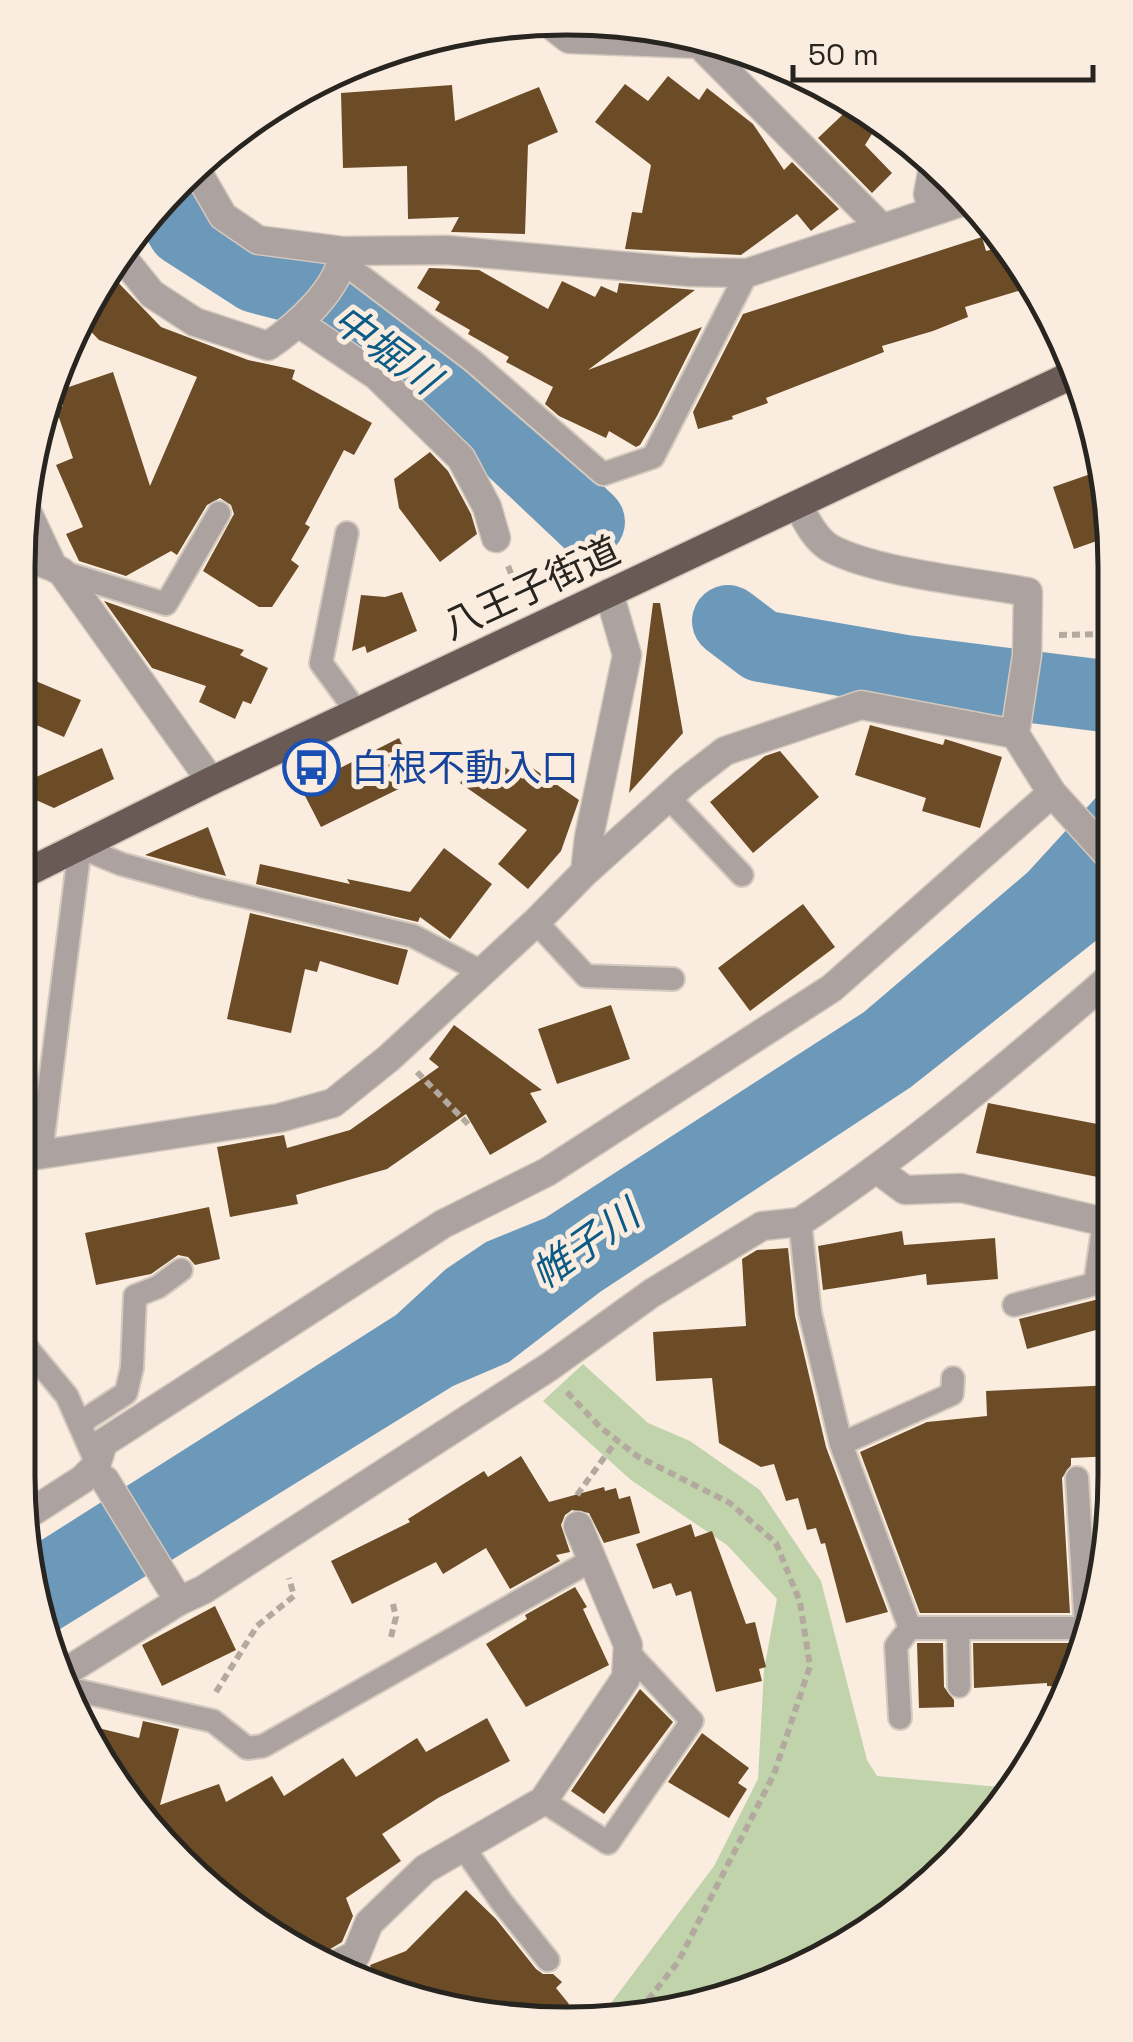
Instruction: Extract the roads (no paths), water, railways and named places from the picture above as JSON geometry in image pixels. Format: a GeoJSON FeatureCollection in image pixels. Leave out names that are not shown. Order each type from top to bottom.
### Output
{"type":"FeatureCollection","features":[{"type":"Feature","properties":{"kind":"highway","name":"八王子街道"},"geometry":{"type":"LineString","coordinates":[[35,869],[211,781],[1064,379]]}},
{"type":"Feature","properties":{"kind":"street"},"geometry":{"type":"LineString","coordinates":[[563,35],[569,40],[654,43]]}},
{"type":"Feature","properties":{"kind":"street"},"geometry":{"type":"LineString","coordinates":[[710,55],[881,227]]}},
{"type":"Feature","properties":{"kind":"street"},"geometry":{"type":"LineString","coordinates":[[202,180],[223,216],[258,240],[346,263],[447,250],[690,272],[747,273],[954,204]]}},
{"type":"Feature","properties":{"kind":"street"},"geometry":{"type":"LineString","coordinates":[[931,180],[928,194],[932,209]]}},
{"type":"Feature","properties":{"kind":"street"},"geometry":{"type":"LineString","coordinates":[[129,266],[152,294],[195,322],[268,346],[300,324],[346,263]]}},
{"type":"Feature","properties":{"kind":"street"},"geometry":{"type":"LineString","coordinates":[[300,324],[377,376],[460,458],[487,507],[496,538]]}},
{"type":"Feature","properties":{"kind":"street"},"geometry":{"type":"LineString","coordinates":[[798,505],[810,528],[828,547],[877,564],[1028,592],[1028,641],[1017,722],[1059,802],[1098,844]]}},
{"type":"Feature","properties":{"kind":"street"},"geometry":{"type":"LineString","coordinates":[[36,528],[57,569],[211,781]]}},
{"type":"Feature","properties":{"kind":"street"},"geometry":{"type":"LineString","coordinates":[[35,561],[57,569]]}},
{"type":"Feature","properties":{"kind":"street"},"geometry":{"type":"LineString","coordinates":[[585,872],[626,655],[609,592]]}},
{"type":"Feature","properties":{"kind":"street"},"geometry":{"type":"LineString","coordinates":[[35,1155],[278,1118],[333,1103],[396,1052],[585,872],[725,751],[861,705],[1017,722]]}},
{"type":"Feature","properties":{"kind":"street"},"geometry":{"type":"LineString","coordinates":[[176,1593],[101,1473],[103,1444],[443,1224],[547,1172],[832,988],[1059,802]]}},
{"type":"Feature","properties":{"kind":"street"},"geometry":{"type":"LineString","coordinates":[[71,1668],[176,1593],[203,1590],[549,1366],[652,1293],[762,1226],[800,1222],[878,1170],[1015,1062],[1098,988]]}},
{"type":"Feature","properties":{"kind":"street"},"geometry":{"type":"LineString","coordinates":[[878,1170],[906,1190],[961,1188],[1098,1220]]}},
{"type":"Feature","properties":{"kind":"street"},"geometry":{"type":"LineString","coordinates":[[36,1509],[82,1479],[101,1473]]}},
{"type":"Feature","properties":{"kind":"street"},"geometry":{"type":"LineString","coordinates":[[350,1961],[370,1924],[425,1870],[543,1801],[626,1678],[628,1645],[578,1526]]}},
{"type":"Feature","properties":{"kind":"lane"},"geometry":{"type":"LineString","coordinates":[[346,263],[474,361],[603,474],[653,457],[747,273]]}},
{"type":"Feature","properties":{"kind":"lane"},"geometry":{"type":"LineString","coordinates":[[57,569],[166,604],[219,513]]}},
{"type":"Feature","properties":{"kind":"lane"},"geometry":{"type":"LineString","coordinates":[[347,533],[320,663],[357,712]]}},
{"type":"Feature","properties":{"kind":"lane"},"geometry":{"type":"LineString","coordinates":[[668,798],[742,875]]}},
{"type":"Feature","properties":{"kind":"lane"},"geometry":{"type":"LineString","coordinates":[[35,1125],[80,847],[122,864],[201,886],[414,936],[482,972]]}},
{"type":"Feature","properties":{"kind":"lane"},"geometry":{"type":"LineString","coordinates":[[536,922],[586,976],[674,980]]}},
{"type":"Feature","properties":{"kind":"lane"},"geometry":{"type":"LineString","coordinates":[[800,1222],[810,1313],[841,1444],[910,1628]]}},
{"type":"Feature","properties":{"kind":"lane"},"geometry":{"type":"LineString","coordinates":[[80,1423],[126,1393],[132,1368],[135,1287],[158,1288],[182,1270]]}},
{"type":"Feature","properties":{"kind":"lane"},"geometry":{"type":"LineString","coordinates":[[1014,1304],[1095,1284],[1098,1271]]}},
{"type":"Feature","properties":{"kind":"lane"},"geometry":{"type":"LineString","coordinates":[[35,1357],[67,1396],[101,1473]]}},
{"type":"Feature","properties":{"kind":"lane"},"geometry":{"type":"LineString","coordinates":[[841,1444],[952,1394],[952,1378]]}},
{"type":"Feature","properties":{"kind":"lane"},"geometry":{"type":"LineString","coordinates":[[1077,1478],[1086,1588]]}},
{"type":"Feature","properties":{"kind":"lane"},"geometry":{"type":"LineString","coordinates":[[81,1691],[213,1721],[247,1748],[263,1746],[592,1560]]}},
{"type":"Feature","properties":{"kind":"lane"},"geometry":{"type":"LineString","coordinates":[[910,1628],[1075,1628]]}},
{"type":"Feature","properties":{"kind":"lane"},"geometry":{"type":"LineString","coordinates":[[900,1718],[896,1646],[910,1628]]}},
{"type":"Feature","properties":{"kind":"lane"},"geometry":{"type":"LineString","coordinates":[[958,1630],[959,1686]]}},
{"type":"Feature","properties":{"kind":"lane"},"geometry":{"type":"LineString","coordinates":[[543,1801],[608,1843],[692,1721],[628,1652]]}},
{"type":"Feature","properties":{"kind":"lane"},"geometry":{"type":"LineString","coordinates":[[463,1847],[548,1960]]}},
{"type":"Feature","properties":{"kind":"water","name":"帷子川"},"geometry":{"type":"Polygon","coordinates":[[[1098,795],[1098,939],[911,1087],[600,1292],[509,1362],[453,1386],[58,1630],[40,1541],[396,1315],[446,1269],[486,1242],[545,1218],[864,1012],[1028,872],[1098,795]]]}},
{"type":"Feature","properties":{"kind":"waterway","name":"中堀川"},"geometry":{"type":"LineString","coordinates":[[172,211],[183,230],[256,277],[302,289],[383,345],[483,422],[589,522]]}},
{"type":"Feature","properties":{"kind":"waterway","name":"中堀川"},"geometry":{"type":"LineString","coordinates":[[728,621],[761,646],[905,671],[1098,695]]}},
{"type":"Feature","properties":{"kind":"place","name":"白根不動入口"},"geometry":{"type":"Point","coordinates":[312,768]}}]}
